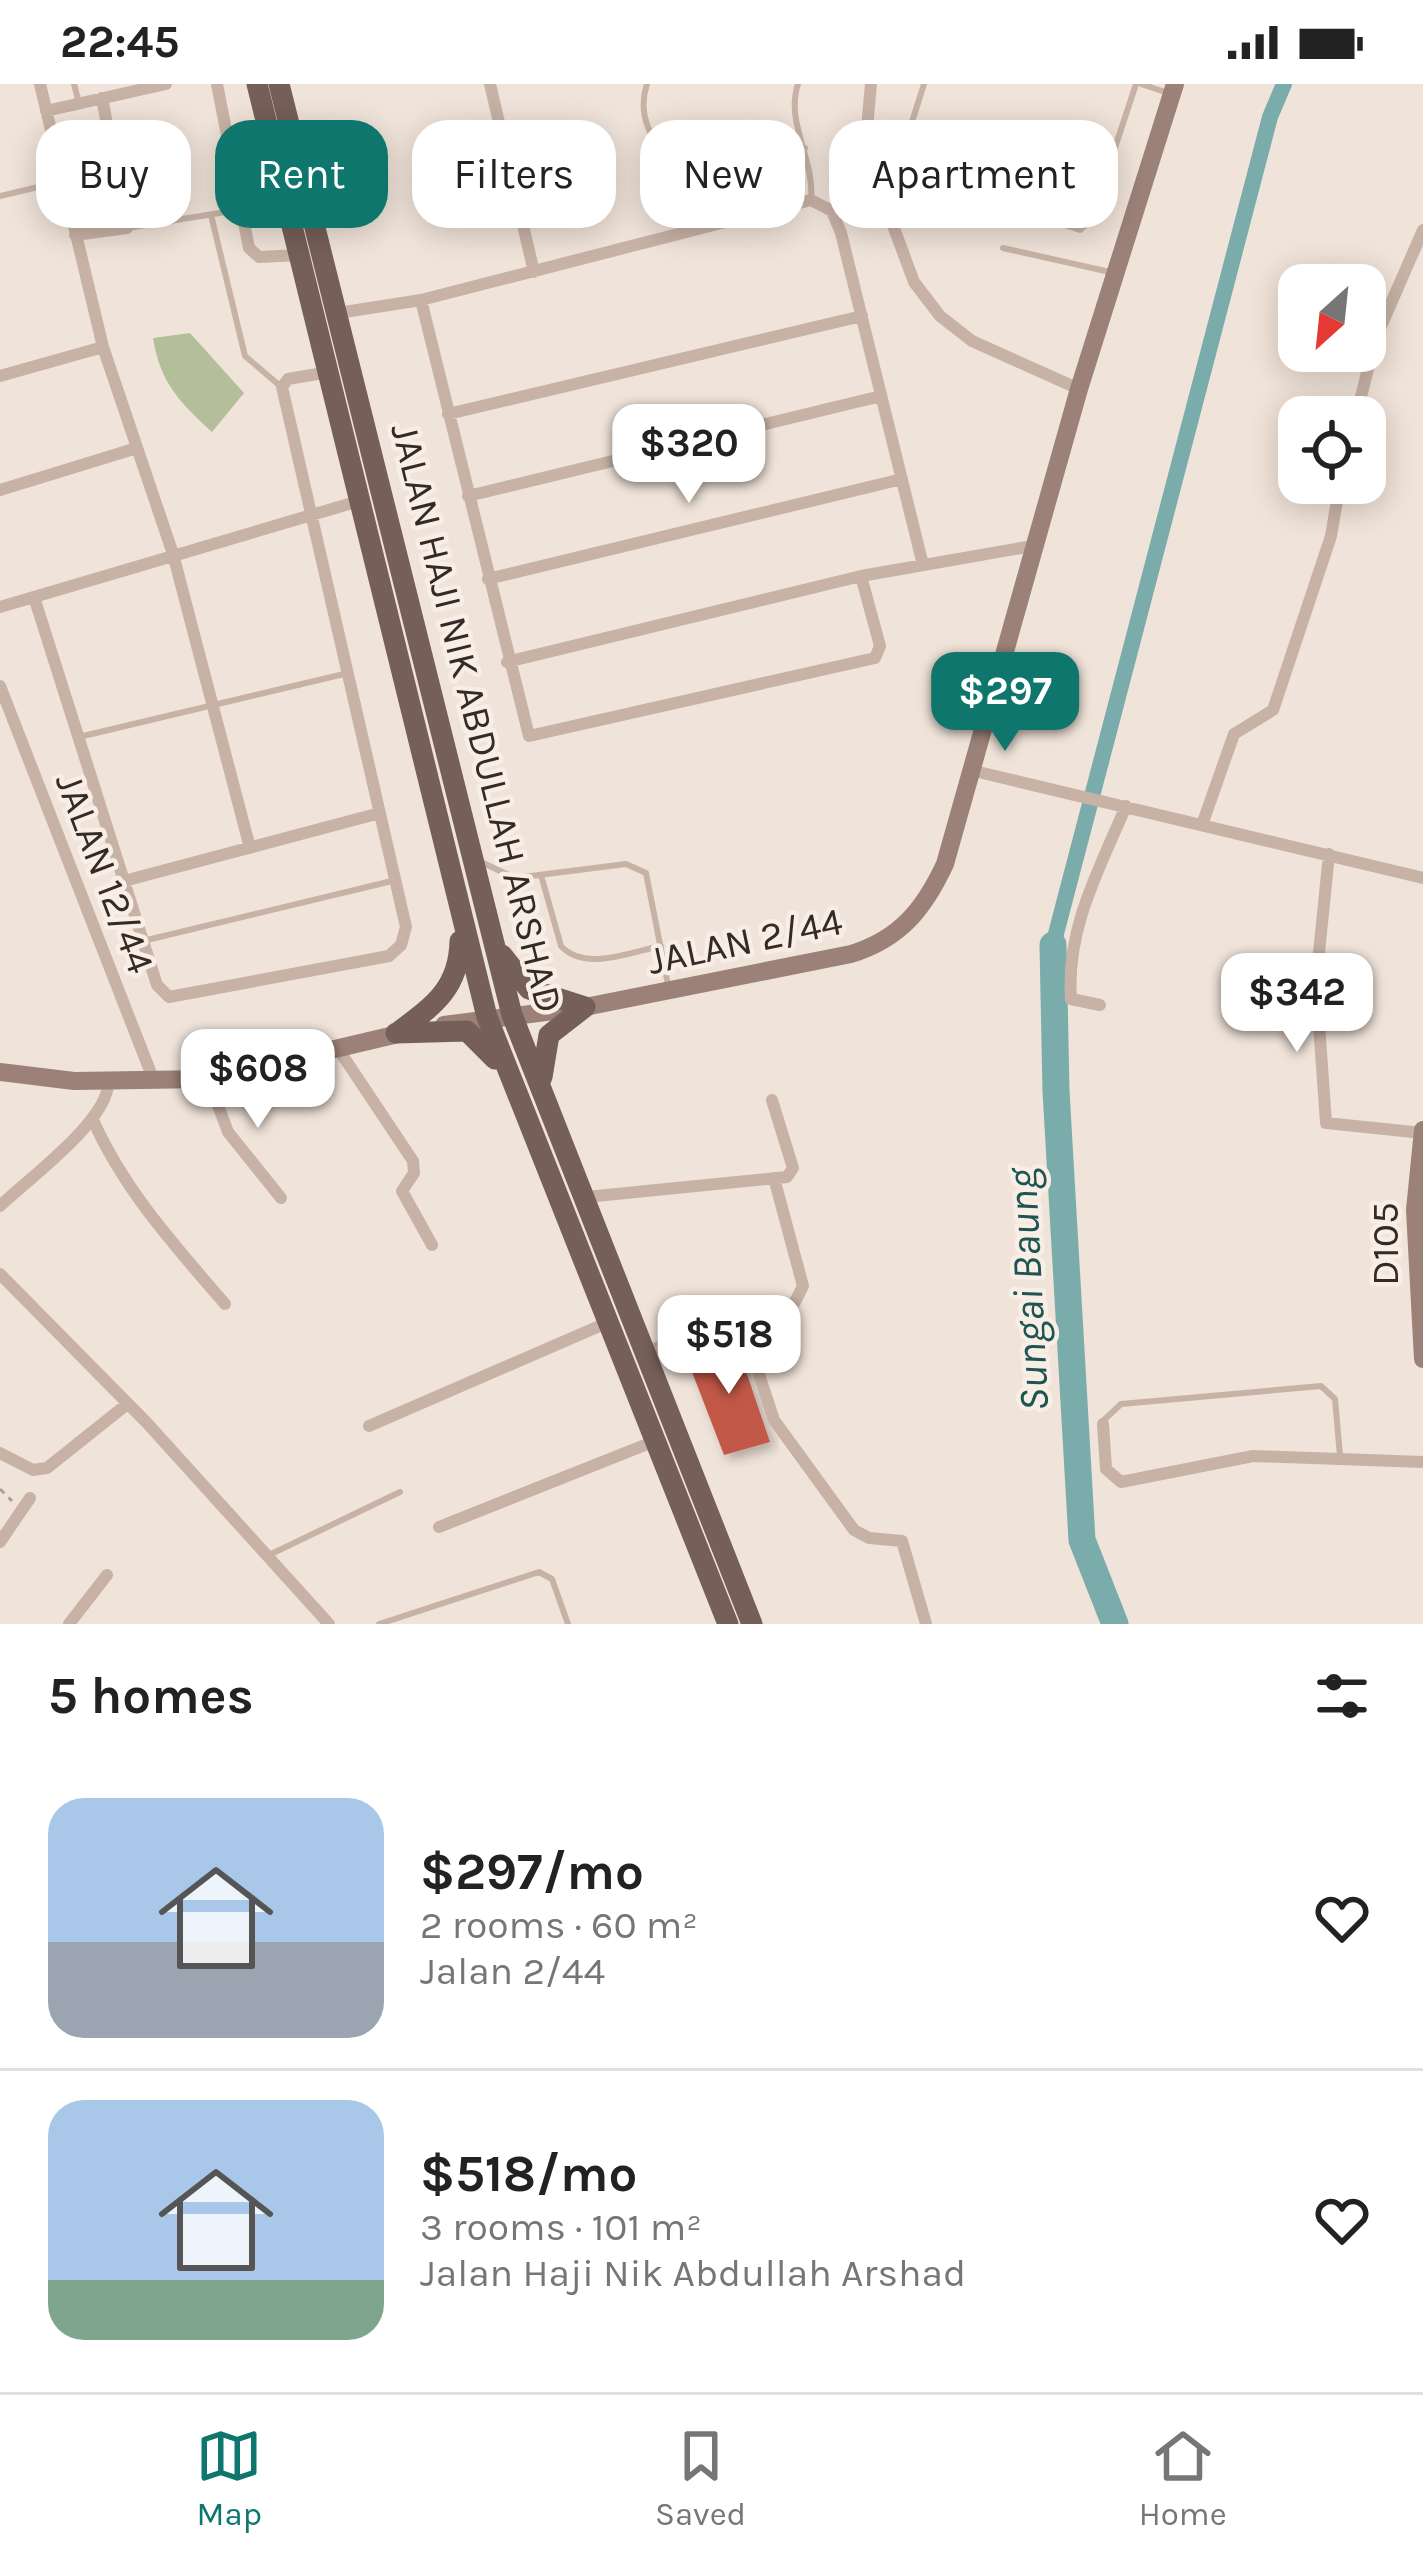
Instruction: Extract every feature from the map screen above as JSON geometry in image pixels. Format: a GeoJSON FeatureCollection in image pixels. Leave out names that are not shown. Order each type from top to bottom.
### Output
{"type":"FeatureCollection","features":[{"type":"Feature","properties":{"kind":"main road","name":"JALAN HAJI NIK ABDULLAH ARSHAD"},"geometry":{"type":"LineString","coordinates":[[257,84],[487,1017],[612,1321],[728,1624]]}},
{"type":"Feature","properties":{"kind":"main road","name":"JALAN HAJI NIK ABDULLAH ARSHAD"},"geometry":{"type":"LineString","coordinates":[[279,84],[512,1016],[752,1624]]}},
{"type":"Feature","properties":{"kind":"main road"},"geometry":{"type":"LineString","coordinates":[[397,1033],[438,1003],[454,980],[460,910]]}},
{"type":"Feature","properties":{"kind":"main road"},"geometry":{"type":"LineString","coordinates":[[488,934],[529,989],[585,1007]]}},
{"type":"Feature","properties":{"kind":"main road"},"geometry":{"type":"LineString","coordinates":[[542,1088],[542,1054],[549,1035],[585,1007]]}},
{"type":"Feature","properties":{"kind":"main road"},"geometry":{"type":"LineString","coordinates":[[397,1033],[458,1029],[476,1036],[520,1100]]}},
{"type":"Feature","properties":{"kind":"street"},"geometry":{"type":"LineString","coordinates":[[40,84],[48,120]]}},
{"type":"Feature","properties":{"kind":"street"},"geometry":{"type":"LineString","coordinates":[[46,111],[166,84]]}},
{"type":"Feature","properties":{"kind":"street"},"geometry":{"type":"LineString","coordinates":[[217,84],[224,120]]}},
{"type":"Feature","properties":{"kind":"street"},"geometry":{"type":"LineString","coordinates":[[490,84],[534,272]]}},
{"type":"Feature","properties":{"kind":"street"},"geometry":{"type":"LineString","coordinates":[[871,84],[865,150],[914,283],[940,316],[972,341],[1079,389]]}},
{"type":"Feature","properties":{"kind":"street","name":"JALAN 2/44"},"geometry":{"type":"LineString","coordinates":[[0,1072],[108,1082],[208,1079],[397,1033],[585,1007],[851,954],[888,940],[908,925],[935,885],[1039,545],[1079,389],[1173,89]]}},
{"type":"Feature","properties":{"kind":"street"},"geometry":{"type":"LineString","coordinates":[[102,98],[106,120]]}},
{"type":"Feature","properties":{"kind":"street"},"geometry":{"type":"LineString","coordinates":[[338,313],[421,300],[811,200],[836,217],[923,565]]}},
{"type":"Feature","properties":{"kind":"street"},"geometry":{"type":"LineString","coordinates":[[73,228],[103,346],[173,554],[250,848]]}},
{"type":"Feature","properties":{"kind":"street"},"geometry":{"type":"LineString","coordinates":[[75,235],[128,228]]}},
{"type":"Feature","properties":{"kind":"street"},"geometry":{"type":"LineString","coordinates":[[246,228],[252,253],[300,255]]}},
{"type":"Feature","properties":{"kind":"street"},"geometry":{"type":"LineString","coordinates":[[1361,396],[1375,340],[1423,230]]}},
{"type":"Feature","properties":{"kind":"street"},"geometry":{"type":"LineString","coordinates":[[421,300],[524,729],[533,737],[872,660],[880,646],[861,576]]}},
{"type":"Feature","properties":{"kind":"street"},"geometry":{"type":"LineString","coordinates":[[448,414],[862,316]]}},
{"type":"Feature","properties":{"kind":"street"},"geometry":{"type":"LineString","coordinates":[[0,376],[103,346]]}},
{"type":"Feature","properties":{"kind":"street"},"geometry":{"type":"LineString","coordinates":[[34,597],[157,985],[169,997],[388,956],[401,944],[406,927],[282,387],[288,380],[329,372]]}},
{"type":"Feature","properties":{"kind":"street"},"geometry":{"type":"LineString","coordinates":[[468,496],[881,396]]}},
{"type":"Feature","properties":{"kind":"street"},"geometry":{"type":"LineString","coordinates":[[0,490],[137,448]]}},
{"type":"Feature","properties":{"kind":"street"},"geometry":{"type":"LineString","coordinates":[[488,579],[902,479]]}},
{"type":"Feature","properties":{"kind":"street"},"geometry":{"type":"LineString","coordinates":[[0,607],[359,501]]}},
{"type":"Feature","properties":{"kind":"street"},"geometry":{"type":"LineString","coordinates":[[1203,822],[1234,734],[1273,710],[1331,536],[1336,504]]}},
{"type":"Feature","properties":{"kind":"street"},"geometry":{"type":"LineString","coordinates":[[507,662],[861,576],[1039,545]]}},
{"type":"Feature","properties":{"kind":"street","name":"JALAN 12/44"},"geometry":{"type":"LineString","coordinates":[[0,686],[154,1082]]}},
{"type":"Feature","properties":{"kind":"street"},"geometry":{"type":"LineString","coordinates":[[970,770],[1423,878]]}},
{"type":"Feature","properties":{"kind":"street"},"geometry":{"type":"LineString","coordinates":[[1100,1005],[1071,999],[1068,958],[1078,919],[1126,806]]}},
{"type":"Feature","properties":{"kind":"street"},"geometry":{"type":"LineString","coordinates":[[124,881],[380,814]]}},
{"type":"Feature","properties":{"kind":"street"},"geometry":{"type":"LineString","coordinates":[[1329,854],[1316,982],[1326,1123],[1423,1132]]}},
{"type":"Feature","properties":{"kind":"street"},"geometry":{"type":"LineString","coordinates":[[338,1047],[413,1161],[414,1173],[402,1191],[432,1245]]}},
{"type":"Feature","properties":{"kind":"street"},"geometry":{"type":"LineString","coordinates":[[208,1079],[228,1132],[281,1198]]}},
{"type":"Feature","properties":{"kind":"street"},"geometry":{"type":"LineString","coordinates":[[0,1206],[93,1120],[107,1102],[108,1082]]}},
{"type":"Feature","properties":{"kind":"street"},"geometry":{"type":"LineString","coordinates":[[586,1198],[787,1177],[793,1168],[772,1100]]}},
{"type":"Feature","properties":{"kind":"street"},"geometry":{"type":"LineString","coordinates":[[93,1120],[108,1154],[155,1224],[225,1304]]}},
{"type":"Feature","properties":{"kind":"street","name":"D105"},"geometry":{"type":"LineString","coordinates":[[1423,1132],[1419,1221],[1423,1359]]}},
{"type":"Feature","properties":{"kind":"street"},"geometry":{"type":"LineString","coordinates":[[645,1352],[795,1302],[803,1286],[774,1178]]}},
{"type":"Feature","properties":{"kind":"street"},"geometry":{"type":"LineString","coordinates":[[0,1274],[329,1624]]}},
{"type":"Feature","properties":{"kind":"street"},"geometry":{"type":"LineString","coordinates":[[741,1320],[774,1420],[854,1530],[869,1538],[902,1541],[926,1624]]}},
{"type":"Feature","properties":{"kind":"street"},"geometry":{"type":"LineString","coordinates":[[369,1426],[612,1321]]}},
{"type":"Feature","properties":{"kind":"street"},"geometry":{"type":"LineString","coordinates":[[0,1453],[33,1470],[47,1468],[126,1405]]}},
{"type":"Feature","properties":{"kind":"street"},"geometry":{"type":"LineString","coordinates":[[1103,1424],[1106,1469],[1121,1482],[1253,1456],[1423,1462]]}},
{"type":"Feature","properties":{"kind":"street"},"geometry":{"type":"LineString","coordinates":[[440,1527],[656,1441]]}},
{"type":"Feature","properties":{"kind":"street"},"geometry":{"type":"LineString","coordinates":[[0,1542],[30,1498]]}},
{"type":"Feature","properties":{"kind":"street"},"geometry":{"type":"LineString","coordinates":[[69,1624],[107,1576]]}},
{"type":"Feature","properties":{"kind":"lane"},"geometry":{"type":"LineString","coordinates":[[74,84],[80,103]]}},
{"type":"Feature","properties":{"kind":"lane"},"geometry":{"type":"LineString","coordinates":[[642,120],[647,84]]}},
{"type":"Feature","properties":{"kind":"lane"},"geometry":{"type":"LineString","coordinates":[[795,120],[791,110],[798,84]]}},
{"type":"Feature","properties":{"kind":"lane"},"geometry":{"type":"LineString","coordinates":[[924,84],[904,147],[903,172],[1081,230],[1091,220],[1138,84],[1173,89]]}},
{"type":"Feature","properties":{"kind":"lane"},"geometry":{"type":"LineString","coordinates":[[805,148],[811,200]]}},
{"type":"Feature","properties":{"kind":"lane"},"geometry":{"type":"LineString","coordinates":[[0,196],[36,187]]}},
{"type":"Feature","properties":{"kind":"lane"},"geometry":{"type":"LineString","coordinates":[[191,218],[215,214]]}},
{"type":"Feature","properties":{"kind":"lane"},"geometry":{"type":"LineString","coordinates":[[212,215],[245,356],[282,387]]}},
{"type":"Feature","properties":{"kind":"lane"},"geometry":{"type":"LineString","coordinates":[[1003,248],[1114,273]]}},
{"type":"Feature","properties":{"kind":"lane"},"geometry":{"type":"LineString","coordinates":[[79,736],[348,673]]}},
{"type":"Feature","properties":{"kind":"lane"},"geometry":{"type":"LineString","coordinates":[[472,857],[506,876],[638,867],[646,873],[669,991]]}},
{"type":"Feature","properties":{"kind":"lane"},"geometry":{"type":"LineString","coordinates":[[541,874],[561,946],[569,955],[588,960],[661,946]]}},
{"type":"Feature","properties":{"kind":"lane"},"geometry":{"type":"LineString","coordinates":[[143,941],[395,880]]}},
{"type":"Feature","properties":{"kind":"lane"},"geometry":{"type":"LineString","coordinates":[[1103,1424],[1110,1409],[1121,1404],[1321,1386],[1335,1399],[1340,1456]]}},
{"type":"Feature","properties":{"kind":"lane"},"geometry":{"type":"LineString","coordinates":[[268,1556],[400,1492]]}},
{"type":"Feature","properties":{"kind":"lane"},"geometry":{"type":"LineString","coordinates":[[379,1624],[539,1572],[552,1579],[568,1624]]}},
{"type":"Feature","properties":{"kind":"green space"},"geometry":{"type":"Polygon","coordinates":[[[190,333],[244,393],[212,432],[173,390],[156,353],[153,338],[190,333]]]}},
{"type":"Feature","properties":{"kind":"building"},"geometry":{"type":"Polygon","coordinates":[[[735,1339],[770,1442],[724,1455],[689,1364],[696,1351],[735,1339]]]}},
{"type":"Feature","properties":{"kind":"waterway"},"geometry":{"type":"LineString","coordinates":[[1053,945],[1270,117],[1284,84]]}},
{"type":"Feature","properties":{"kind":"waterway","name":"Sungai Baung"},"geometry":{"type":"LineString","coordinates":[[1053,945],[1056,1091],[1082,1540],[1115,1624]]}}]}
